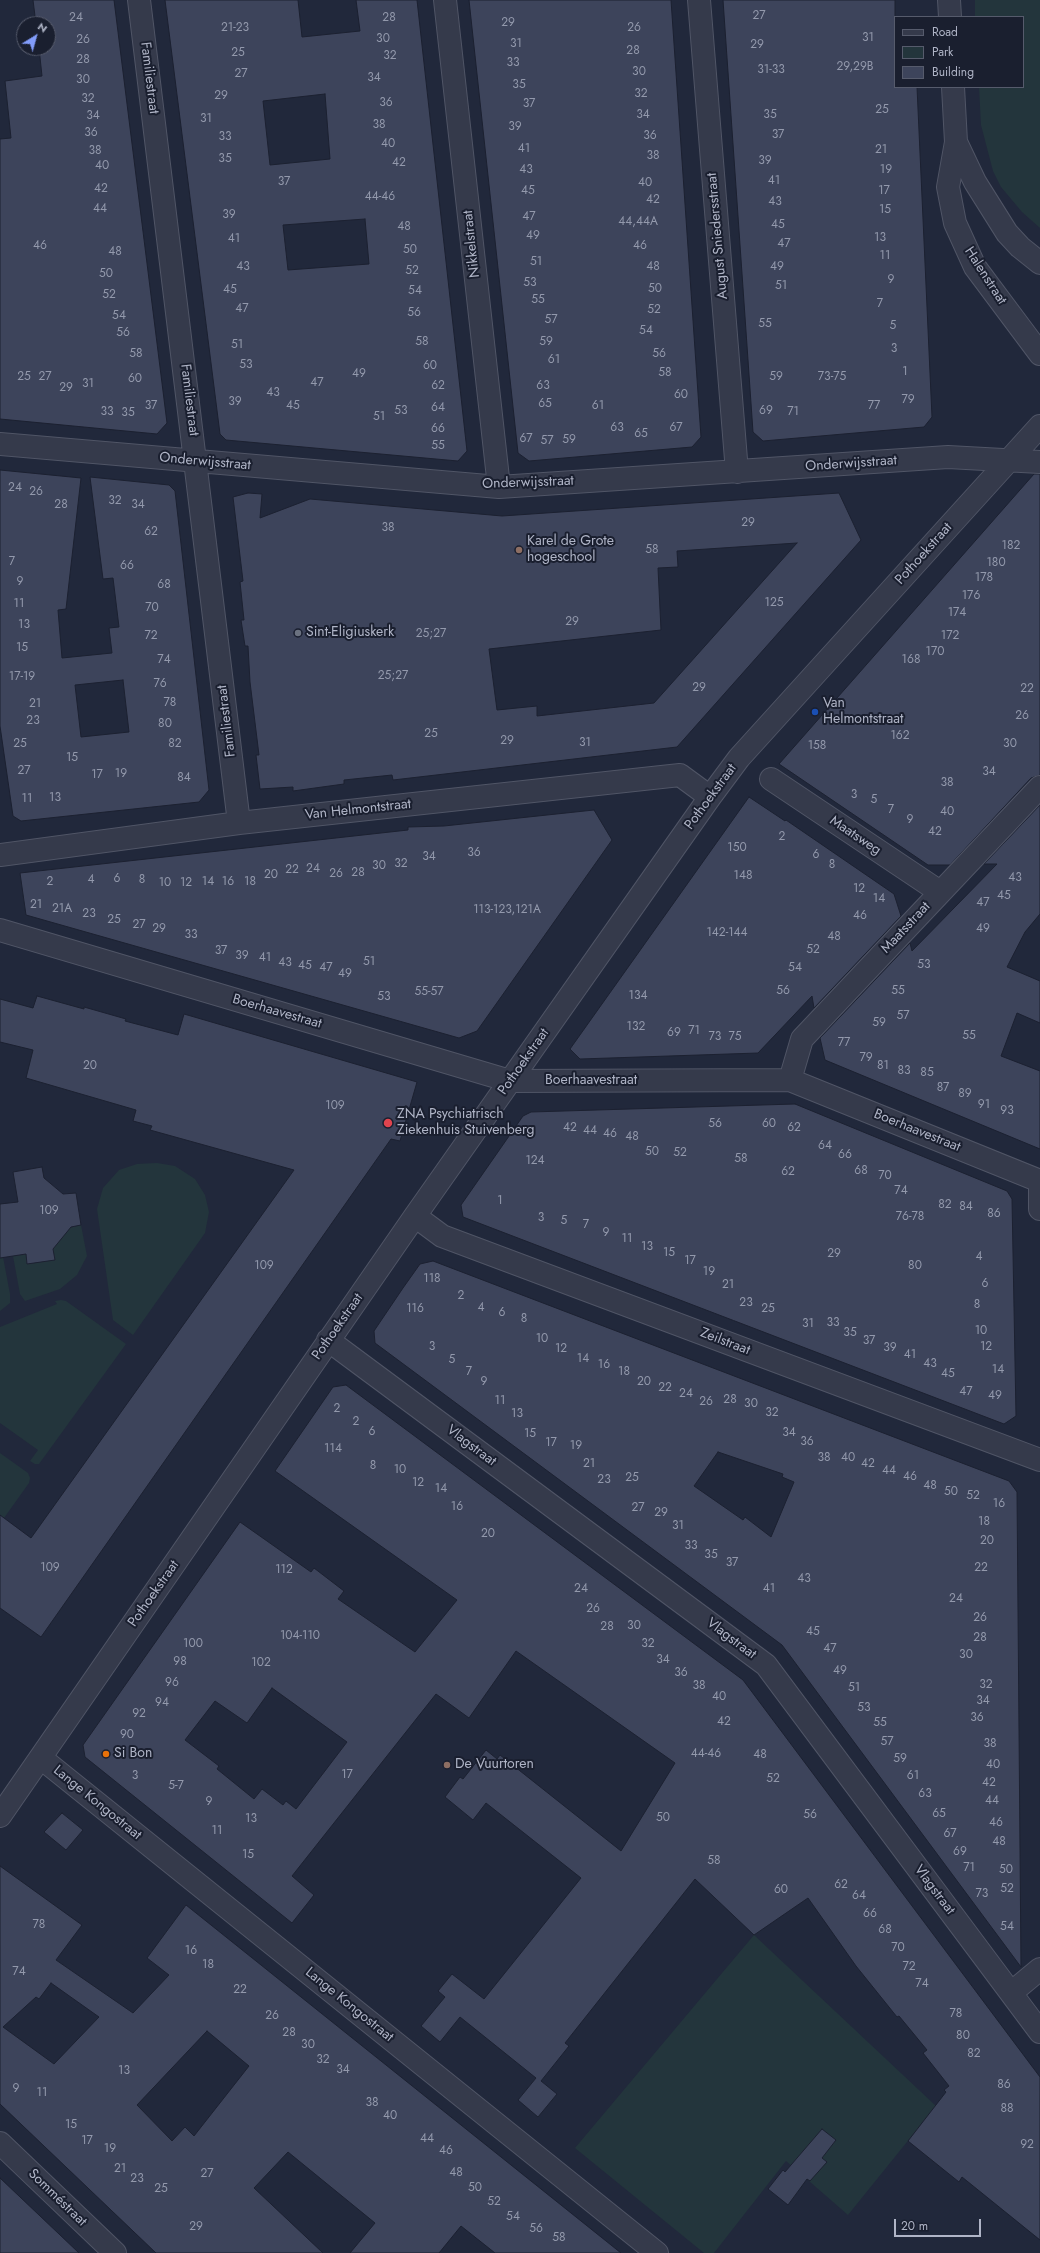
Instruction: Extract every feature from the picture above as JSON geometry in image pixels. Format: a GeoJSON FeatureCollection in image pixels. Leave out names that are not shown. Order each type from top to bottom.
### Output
{"type":"FeatureCollection","features":[{"type":"Feature","properties":{"kind":"street","name":"Familiestraat"},"geometry":{"type":"LineString","coordinates":[[139,0],[197,461],[239,823]]}},
{"type":"Feature","properties":{"kind":"street","name":"Nikkelstraat"},"geometry":{"type":"LineString","coordinates":[[445,0],[499,487]]}},
{"type":"Feature","properties":{"kind":"street","name":"August Sniedersstraat"},"geometry":{"type":"LineString","coordinates":[[699,0],[737,472]]}},
{"type":"Feature","properties":{"kind":"street"},"geometry":{"type":"LineString","coordinates":[[949,0],[950,16]]}},
{"type":"Feature","properties":{"kind":"street","name":"Halenstraat"},"geometry":{"type":"LineString","coordinates":[[953,88],[956,142],[948,188],[955,223],[976,267],[1040,354]]}},
{"type":"Feature","properties":{"kind":"street","name":"Halenstraat"},"geometry":{"type":"LineString","coordinates":[[956,142],[975,182],[1007,233],[1020,247],[1040,263]]}},
{"type":"Feature","properties":{"kind":"street","name":"Pothoekstraat"},"geometry":{"type":"LineString","coordinates":[[0,1816],[328,1340],[739,758],[1040,426]]}},
{"type":"Feature","properties":{"kind":"street","name":"Onderwijsstraat"},"geometry":{"type":"LineString","coordinates":[[0,444],[499,487],[948,457],[1040,462]]}},
{"type":"Feature","properties":{"kind":"street","name":"Van Helmontstraat"},"geometry":{"type":"LineString","coordinates":[[0,855],[239,823],[680,775],[710,797]]}},
{"type":"Feature","properties":{"kind":"street","name":"Maatsweg"},"geometry":{"type":"LineString","coordinates":[[770,779],[940,892]]}},
{"type":"Feature","properties":{"kind":"street","name":"Maatsstraat"},"geometry":{"type":"LineString","coordinates":[[790,1080],[802,1039],[1040,787]]}},
{"type":"Feature","properties":{"kind":"street","name":"Boerhaavestraat"},"geometry":{"type":"LineString","coordinates":[[1,926],[510,1081],[790,1080],[1040,1181]]}},
{"type":"Feature","properties":{"kind":"street"},"geometry":{"type":"LineString","coordinates":[[1040,1181],[1040,1209]]}},
{"type":"Feature","properties":{"kind":"street","name":"Zeilstraat"},"geometry":{"type":"LineString","coordinates":[[415,1216],[442,1236],[1040,1460]]}},
{"type":"Feature","properties":{"kind":"street","name":"Vlagstraat"},"geometry":{"type":"LineString","coordinates":[[328,1340],[766,1665],[1040,2032]]}},
{"type":"Feature","properties":{"kind":"street","name":"Lange Kongostraat"},"geometry":{"type":"LineString","coordinates":[[41,1758],[657,2253]]}},
{"type":"Feature","properties":{"kind":"street"},"geometry":{"type":"LineString","coordinates":[[1010,1993],[1040,1969]]}},
{"type":"Feature","properties":{"kind":"street","name":"Somméstraat"},"geometry":{"type":"LineString","coordinates":[[0,2143],[115,2253]]}},
{"type":"Feature","properties":{"kind":"green space"},"geometry":{"type":"Polygon","coordinates":[[[975,0],[1040,0],[1040,228],[1022,212],[1001,187],[993,171],[981,125],[979,88],[1024,88],[1024,16],[975,16],[975,0]]]}},
{"type":"Feature","properties":{"kind":"green space"},"geometry":{"type":"Polygon","coordinates":[[[157,1163],[175,1166],[195,1179],[205,1195],[209,1212],[205,1233],[133,1335],[113,1320],[97,1209],[103,1188],[119,1170],[137,1164],[157,1163]]]}},
{"type":"Feature","properties":{"kind":"green space"},"geometry":{"type":"Polygon","coordinates":[[[81,1225],[87,1256],[77,1275],[60,1289],[25,1301],[20,1294],[13,1256],[26,1254],[28,1264],[54,1260],[52,1246],[56,1245],[62,1238],[60,1230],[81,1225]]]}},
{"type":"Feature","properties":{"kind":"green space"},"geometry":{"type":"Polygon","coordinates":[[[0,1257],[3,1257],[10,1294],[10,1303],[0,1311],[0,1257]]]}},
{"type":"Feature","properties":{"kind":"green space"},"geometry":{"type":"Polygon","coordinates":[[[55,1301],[66,1301],[126,1344],[39,1464],[35,1464],[30,1461],[38,1450],[0,1423],[0,1327],[57,1304],[55,1301]]]}},
{"type":"Feature","properties":{"kind":"green space"},"geometry":{"type":"Polygon","coordinates":[[[0,1453],[28,1473],[30,1478],[29,1483],[4,1518],[0,1515],[0,1453]]]}},
{"type":"Feature","properties":{"kind":"green space"},"geometry":{"type":"Polygon","coordinates":[[[754,1935],[936,2106],[848,2215],[786,2161],[714,2253],[704,2253],[575,2148],[754,1935]]]}},
{"type":"Feature","properties":{"kind":"building"},"geometry":{"type":"Polygon","coordinates":[[[33,0],[114,0],[167,423],[157,434],[0,419],[0,139],[11,138],[5,81],[42,76],[40,56],[56,56],[56,16],[35,16],[33,0]]]}},
{"type":"Feature","properties":{"kind":"building"},"geometry":{"type":"Polygon","coordinates":[[[165,0],[298,0],[302,37],[360,31],[356,0],[417,0],[467,451],[458,461],[226,440],[220,434],[165,0]],[[325,94],[263,101],[270,165],[330,159],[325,94]],[[365,219],[283,225],[288,270],[369,264],[365,219]]]}},
{"type":"Feature","properties":{"kind":"building"},"geometry":{"type":"Polygon","coordinates":[[[469,0],[671,0],[701,437],[692,447],[529,461],[518,453],[469,0]]]}},
{"type":"Feature","properties":{"kind":"building"},"geometry":{"type":"Polygon","coordinates":[[[723,0],[895,0],[894,88],[917,88],[932,417],[924,427],[763,441],[753,432],[723,0]]]}},
{"type":"Feature","properties":{"kind":"building"},"geometry":{"type":"Polygon","coordinates":[[[0,470],[81,478],[66,609],[58,610],[62,658],[112,653],[109,628],[119,627],[113,578],[103,579],[90,477],[169,485],[175,491],[209,790],[199,802],[21,821],[13,816],[0,726],[0,470]],[[123,680],[75,685],[81,737],[129,732],[123,680]]]}},
{"type":"Feature","properties":{"kind":"building"},"geometry":{"type":"Polygon","coordinates":[[[1034,474],[1040,474],[1040,775],[1031,778],[950,865],[928,865],[779,764],[1034,474]]]}},
{"type":"Feature","properties":{"kind":"building"},"geometry":{"type":"Polygon","coordinates":[[[248,493],[262,494],[260,518],[310,499],[502,516],[839,493],[861,540],[677,747],[393,780],[392,775],[344,780],[344,784],[293,791],[293,787],[260,789],[256,755],[259,755],[250,682],[248,646],[245,646],[241,620],[244,620],[240,582],[243,581],[233,497],[248,493]],[[797,543],[677,551],[678,567],[658,568],[661,630],[489,649],[497,710],[537,706],[537,716],[654,703],[797,543]]]}},
{"type":"Feature","properties":{"kind":"building"},"geometry":{"type":"Polygon","coordinates":[[[749,797],[785,821],[786,820],[894,894],[901,916],[814,1008],[812,996],[758,1053],[580,1059],[570,1049],[749,797]]]}},
{"type":"Feature","properties":{"kind":"building"},"geometry":{"type":"Polygon","coordinates":[[[1040,805],[1040,914],[1025,932],[1007,967],[1040,981],[1040,1023],[1017,1013],[1001,1056],[1040,1071],[1040,1149],[825,1060],[820,1038],[910,943],[912,951],[997,864],[984,864],[1040,805]]]}},
{"type":"Feature","properties":{"kind":"building"},"geometry":{"type":"Polygon","coordinates":[[[594,810],[612,840],[477,1031],[459,1038],[26,915],[20,873],[408,830],[408,827],[444,826],[594,810]]]}},
{"type":"Feature","properties":{"kind":"building"},"geometry":{"type":"Polygon","coordinates":[[[37,996],[84,1009],[84,1007],[126,1019],[125,1021],[178,1035],[184,1014],[417,1082],[400,1141],[391,1139],[41,1637],[0,1608],[0,1515],[31,1538],[294,1170],[150,1130],[152,1126],[133,1121],[136,1110],[26,1078],[33,1050],[0,1042],[0,999],[33,1008],[37,996]]]}},
{"type":"Feature","properties":{"kind":"building"},"geometry":{"type":"Polygon","coordinates":[[[795,1104],[1007,1191],[1012,1199],[1016,1416],[1004,1424],[463,1217],[461,1205],[523,1116],[531,1112],[795,1104]]]}},
{"type":"Feature","properties":{"kind":"building"},"geometry":{"type":"Polygon","coordinates":[[[42,1167],[44,1178],[63,1194],[76,1193],[81,1225],[71,1227],[53,1249],[55,1260],[27,1264],[26,1254],[0,1258],[0,1204],[18,1202],[13,1172],[42,1167]]]}},
{"type":"Feature","properties":{"kind":"building"},"geometry":{"type":"Polygon","coordinates":[[[433,1261],[1009,1481],[1017,1492],[1021,1967],[782,1645],[375,1343],[374,1331],[420,1264],[433,1261]],[[718,1452],[694,1486],[743,1520],[745,1517],[771,1537],[794,1482],[782,1477],[783,1474],[718,1452]]]}},
{"type":"Feature","properties":{"kind":"building"},"geometry":{"type":"Polygon","coordinates":[[[346,1385],[743,1680],[1040,2077],[1040,2240],[962,2177],[959,2182],[908,2141],[946,2092],[944,2090],[949,2086],[923,2053],[927,2050],[899,2016],[897,2017],[856,1966],[808,1898],[754,1935],[695,1879],[565,2043],[569,2046],[541,2081],[557,2094],[538,2117],[518,2100],[536,2078],[460,2017],[440,2042],[421,2026],[445,1997],[438,1991],[452,1974],[484,1999],[581,1878],[486,1803],[473,1820],[445,1797],[460,1777],[463,1779],[486,1750],[497,1759],[500,1755],[621,1851],[675,1763],[516,1651],[469,1718],[436,1694],[292,1876],[314,1895],[292,1923],[85,1757],[83,1745],[240,1522],[311,1572],[314,1568],[344,1591],[338,1599],[415,1652],[457,1600],[275,1471],[333,1387],[346,1385]],[[272,1688],[247,1723],[215,1701],[185,1740],[219,1766],[217,1769],[254,1799],[262,1789],[283,1805],[286,1801],[296,1809],[347,1742],[272,1688]]]}},
{"type":"Feature","properties":{"kind":"building"},"geometry":{"type":"Polygon","coordinates":[[[62,1813],[83,1830],[66,1850],[44,1832],[62,1813]]]}},
{"type":"Feature","properties":{"kind":"building"},"geometry":{"type":"Polygon","coordinates":[[[0,1866],[82,1925],[56,1960],[133,2013],[169,1975],[147,1958],[186,1905],[621,2253],[495,2253],[461,2226],[439,2253],[350,2253],[375,2223],[288,2152],[254,2188],[323,2253],[156,2253],[0,2104],[0,1866]],[[51,1983],[39,1999],[36,1997],[3,2027],[54,2064],[99,2017],[51,1983]],[[207,2031],[137,2105],[172,2141],[185,2127],[194,2136],[249,2066],[207,2031]]]}},
{"type":"Feature","properties":{"kind":"building"},"geometry":{"type":"Polygon","coordinates":[[[822,2129],[836,2140],[822,2158],[827,2162],[810,2181],[807,2179],[788,2205],[768,2189],[783,2170],[785,2172],[822,2129]]]}},
{"type":"Feature","properties":{"kind":"building"},"geometry":{"type":"Polygon","coordinates":[[[0,2178],[79,2253],[0,2253],[0,2178]]]}},
{"type":"Feature","properties":{"kind":"place","name":"Karel de Grote hogeschool"},"geometry":{"type":"Point","coordinates":[519,550]}},
{"type":"Feature","properties":{"kind":"place","name":"Sint-Eligiuskerk"},"geometry":{"type":"Point","coordinates":[298,633]}},
{"type":"Feature","properties":{"kind":"place","name":"Van Helmontstraat"},"geometry":{"type":"Point","coordinates":[815,712]}},
{"type":"Feature","properties":{"kind":"place","name":"ZNA Psychiatrisch Ziekenhuis Stuivenberg"},"geometry":{"type":"Point","coordinates":[388,1123]}},
{"type":"Feature","properties":{"kind":"place","name":"Si Bon"},"geometry":{"type":"Point","coordinates":[106,1754]}},
{"type":"Feature","properties":{"kind":"place","name":"De Vuurtoren"},"geometry":{"type":"Point","coordinates":[447,1765]}}]}
